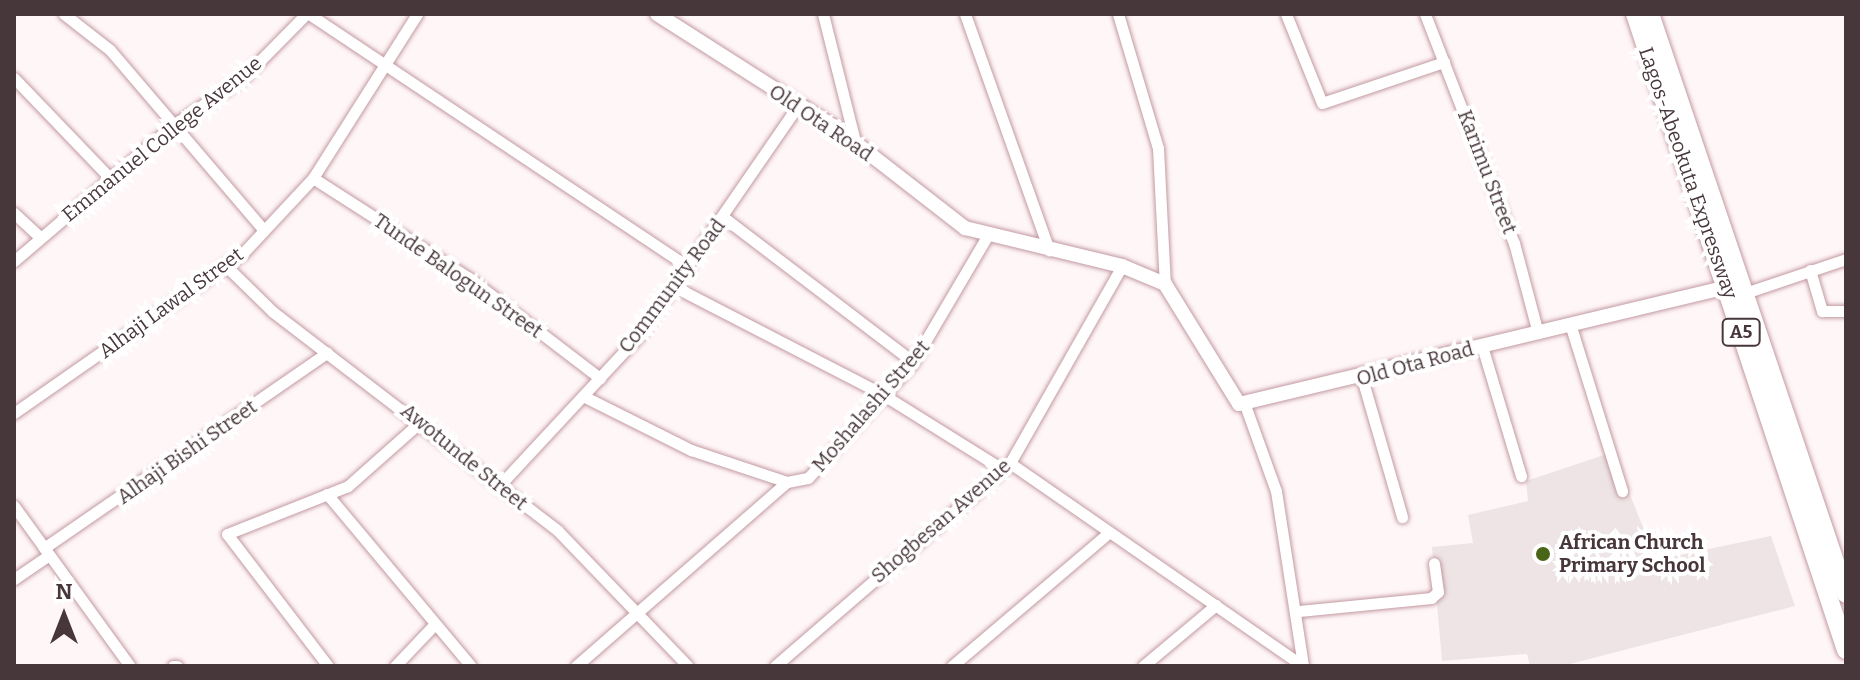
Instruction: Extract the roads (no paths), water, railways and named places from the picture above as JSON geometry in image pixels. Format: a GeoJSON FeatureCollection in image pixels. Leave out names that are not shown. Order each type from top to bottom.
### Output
{"type":"FeatureCollection","features":[{"type":"Feature","properties":{"kind":"highway","name":"Lagos-Abeokuta Expressway"},"geometry":{"type":"LineString","coordinates":[[1635,14],[1846,650]]}},
{"type":"Feature","properties":{"kind":"highway","name":"Lagos-Abeokuta Expressway"},"geometry":{"type":"LineString","coordinates":[[1650,14],[1748,292],[1846,594]]}},
{"type":"Feature","properties":{"kind":"street"},"geometry":{"type":"LineString","coordinates":[[64,14],[110,50],[264,230]]}},
{"type":"Feature","properties":{"kind":"street"},"geometry":{"type":"LineString","coordinates":[[307,14],[386,61],[688,267]]}},
{"type":"Feature","properties":{"kind":"street","name":"Emmanuel College Avenue"},"geometry":{"type":"LineString","coordinates":[[14,261],[172,126],[245,76],[307,14]]}},
{"type":"Feature","properties":{"kind":"street","name":"Alhaji Lawal Street"},"geometry":{"type":"LineString","coordinates":[[14,413],[225,265],[264,230],[313,178],[417,14]]}},
{"type":"Feature","properties":{"kind":"street","name":"Old Ota Road"},"geometry":{"type":"LineString","coordinates":[[657,14],[856,145],[941,214],[986,238],[1122,266],[1165,284]]}},
{"type":"Feature","properties":{"kind":"street"},"geometry":{"type":"LineString","coordinates":[[823,14],[856,145]]}},
{"type":"Feature","properties":{"kind":"street"},"geometry":{"type":"LineString","coordinates":[[965,14],[1049,250]]}},
{"type":"Feature","properties":{"kind":"street"},"geometry":{"type":"LineString","coordinates":[[1118,14],[1158,148],[1165,284],[1245,405],[1276,491],[1299,611],[1303,666]]}},
{"type":"Feature","properties":{"kind":"street"},"geometry":{"type":"LineString","coordinates":[[1286,14],[1322,103],[1444,62]]}},
{"type":"Feature","properties":{"kind":"street","name":"Karimu Street"},"geometry":{"type":"LineString","coordinates":[[1425,14],[1514,243],[1538,333]]}},
{"type":"Feature","properties":{"kind":"street"},"geometry":{"type":"LineString","coordinates":[[14,78],[111,179]]}},
{"type":"Feature","properties":{"kind":"street","name":"Community Road"},"geometry":{"type":"LineString","coordinates":[[498,487],[585,397],[675,287],[797,107]]}},
{"type":"Feature","properties":{"kind":"street","name":"Tunde Balogun Street"},"geometry":{"type":"LineString","coordinates":[[313,178],[469,278],[600,378]]}},
{"type":"Feature","properties":{"kind":"street"},"geometry":{"type":"LineString","coordinates":[[14,213],[40,237]]}},
{"type":"Feature","properties":{"kind":"street"},"geometry":{"type":"LineString","coordinates":[[723,217],[913,362]]}},
{"type":"Feature","properties":{"kind":"street","name":"Moshalashi Street"},"geometry":{"type":"LineString","coordinates":[[576,666],[641,613],[787,482],[808,478],[913,362],[986,238]]}},
{"type":"Feature","properties":{"kind":"street"},"geometry":{"type":"LineString","coordinates":[[1748,292],[1846,259]]}},
{"type":"Feature","properties":{"kind":"street","name":"Awotunde Street"},"geometry":{"type":"LineString","coordinates":[[225,265],[327,353],[558,531],[641,613],[688,666]]}},
{"type":"Feature","properties":{"kind":"street","name":"Shogbesan Avenue"},"geometry":{"type":"LineString","coordinates":[[775,666],[1006,466],[1122,266]]}},
{"type":"Feature","properties":{"kind":"street"},"geometry":{"type":"LineString","coordinates":[[1810,270],[1822,311],[1846,311]]}},
{"type":"Feature","properties":{"kind":"street"},"geometry":{"type":"LineString","coordinates":[[675,287],[882,394],[1006,466],[1303,666]]}},
{"type":"Feature","properties":{"kind":"street","name":"Old Ota Road"},"geometry":{"type":"LineString","coordinates":[[1245,405],[1727,287]]}},
{"type":"Feature","properties":{"kind":"street"},"geometry":{"type":"LineString","coordinates":[[1571,327],[1622,491]]}},
{"type":"Feature","properties":{"kind":"street"},"geometry":{"type":"LineString","coordinates":[[1482,346],[1521,476]]}},
{"type":"Feature","properties":{"kind":"street","name":"Alhaji Bishi Street"},"geometry":{"type":"LineString","coordinates":[[14,579],[46,552],[327,353]]}},
{"type":"Feature","properties":{"kind":"street"},"geometry":{"type":"LineString","coordinates":[[1362,378],[1402,517]]}},
{"type":"Feature","properties":{"kind":"street"},"geometry":{"type":"LineString","coordinates":[[585,397],[691,450],[787,482]]}},
{"type":"Feature","properties":{"kind":"street"},"geometry":{"type":"LineString","coordinates":[[328,666],[227,542],[232,529],[327,494],[359,478],[419,423]]}},
{"type":"Feature","properties":{"kind":"street"},"geometry":{"type":"LineString","coordinates":[[327,494],[433,626],[471,666]]}},
{"type":"Feature","properties":{"kind":"street"},"geometry":{"type":"LineString","coordinates":[[14,506],[130,666]]}},
{"type":"Feature","properties":{"kind":"street"},"geometry":{"type":"LineString","coordinates":[[952,666],[1106,535]]}},
{"type":"Feature","properties":{"kind":"street"},"geometry":{"type":"LineString","coordinates":[[1299,611],[1431,598],[1438,592],[1434,563]]}},
{"type":"Feature","properties":{"kind":"street"},"geometry":{"type":"LineString","coordinates":[[1143,666],[1216,605]]}},
{"type":"Feature","properties":{"kind":"street"},"geometry":{"type":"LineString","coordinates":[[395,666],[433,626]]}},
{"type":"Feature","properties":{"kind":"place","name":"African Church Primary School"},"geometry":{"type":"Point","coordinates":[1543,554]}}]}
